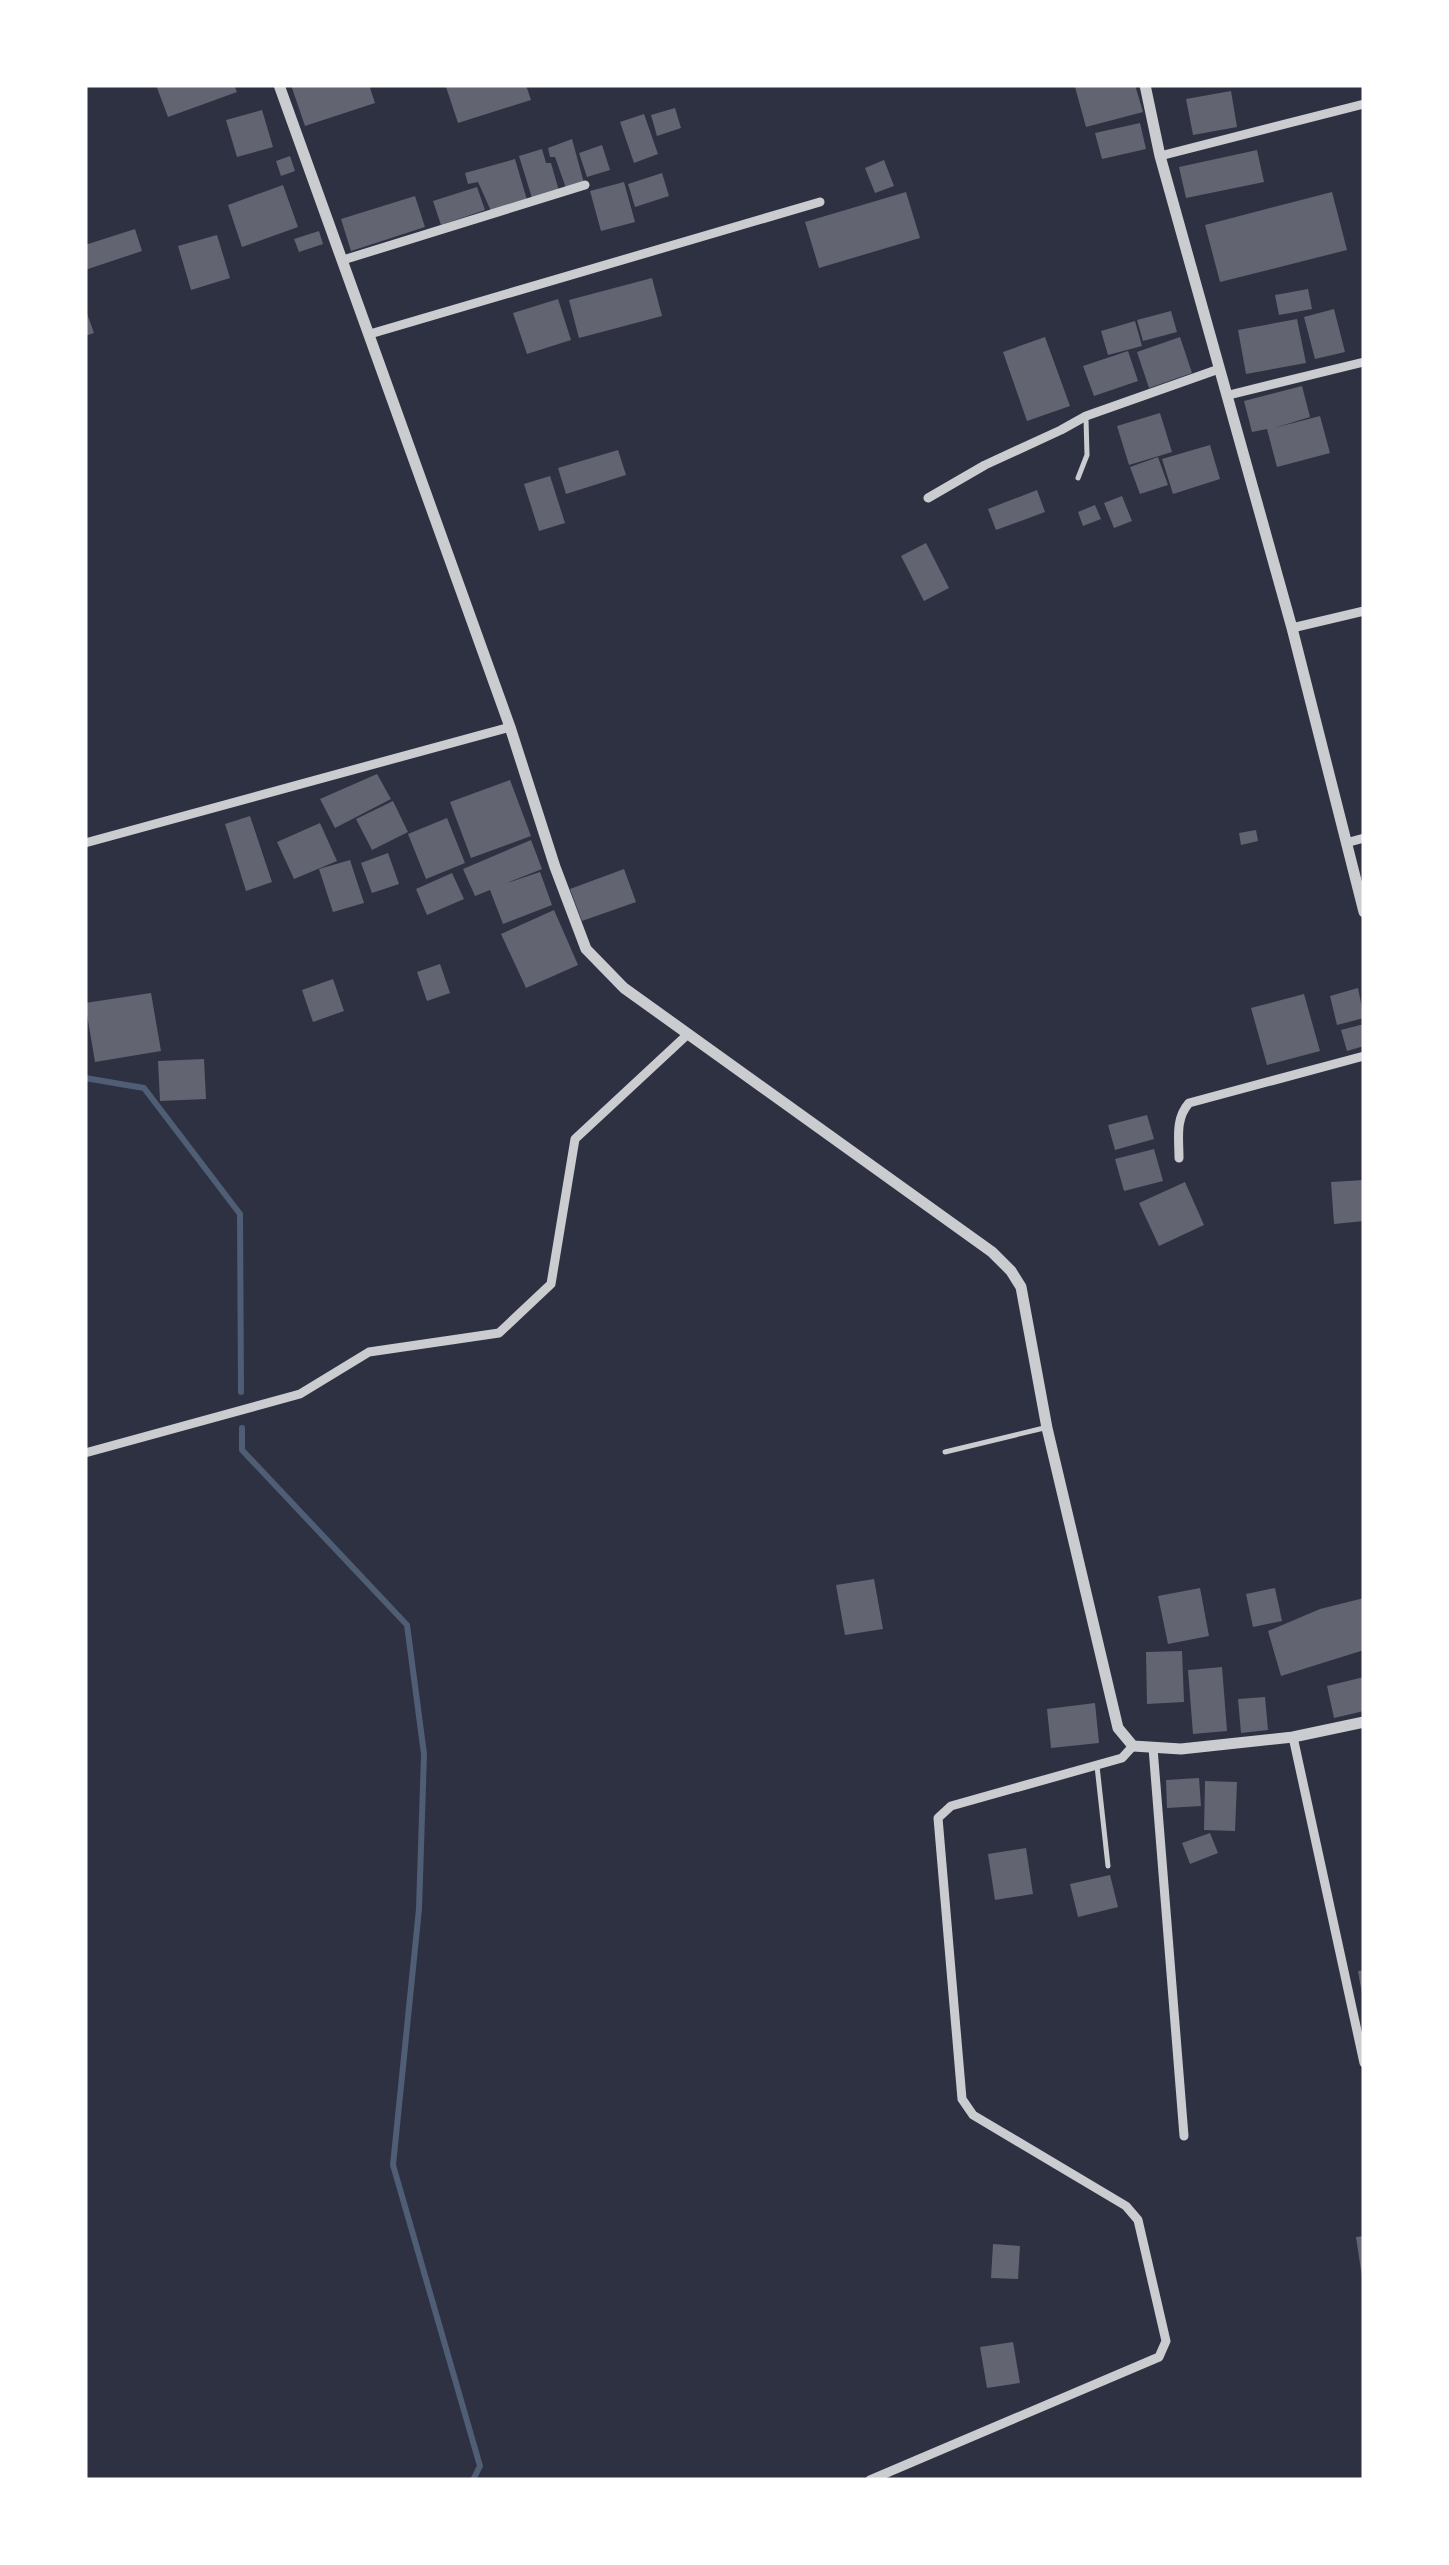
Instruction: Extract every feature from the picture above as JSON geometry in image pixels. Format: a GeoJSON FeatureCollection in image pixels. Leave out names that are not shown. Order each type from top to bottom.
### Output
{"type":"FeatureCollection","features":[{"type":"Feature","properties":{"kind":"street"},"geometry":{"type":"LineString","coordinates":[[279,85],[586,950],[624,988],[992,1252],[1011,1271],[1020,1287],[1047,1428],[1118,1728],[1133,1746],[1181,1750],[1293,1737],[1364,1722]]}},
{"type":"Feature","properties":{"kind":"street"},"geometry":{"type":"LineString","coordinates":[[1144,85],[1160,156],[1292,628],[1364,912]]}},
{"type":"Feature","properties":{"kind":"street"},"geometry":{"type":"LineString","coordinates":[[1160,156],[1364,104]]}},
{"type":"Feature","properties":{"kind":"street"},"geometry":{"type":"LineString","coordinates":[[343,260],[585,185]]}},
{"type":"Feature","properties":{"kind":"street"},"geometry":{"type":"LineString","coordinates":[[370,334],[820,202]]}},
{"type":"Feature","properties":{"kind":"street"},"geometry":{"type":"LineString","coordinates":[[1229,395],[1364,362]]}},
{"type":"Feature","properties":{"kind":"street"},"geometry":{"type":"LineString","coordinates":[[928,498],[1086,416],[1219,368]]}},
{"type":"Feature","properties":{"kind":"street"},"geometry":{"type":"LineString","coordinates":[[1292,628],[1364,612]]}},
{"type":"Feature","properties":{"kind":"street"},"geometry":{"type":"LineString","coordinates":[[85,843],[510,727]]}},
{"type":"Feature","properties":{"kind":"street"},"geometry":{"type":"LineString","coordinates":[[1346,843],[1364,838]]}},
{"type":"Feature","properties":{"kind":"street"},"geometry":{"type":"LineString","coordinates":[[85,1453],[300,1394],[370,1352],[498,1333],[552,1284],[575,1139],[688,1034]]}},
{"type":"Feature","properties":{"kind":"street"},"geometry":{"type":"LineString","coordinates":[[1179,1158],[1178,1126],[1188,1103],[1364,1056]]}},
{"type":"Feature","properties":{"kind":"street"},"geometry":{"type":"LineString","coordinates":[[1293,1737],[1364,2063]]}},
{"type":"Feature","properties":{"kind":"street"},"geometry":{"type":"LineString","coordinates":[[870,2480],[1159,2357],[1166,2341],[1138,2220],[1126,2206],[973,2114],[962,2100],[938,1818],[951,1806],[1122,1758],[1133,1746]]}},
{"type":"Feature","properties":{"kind":"street"},"geometry":{"type":"LineString","coordinates":[[1153,1748],[1184,2136]]}},
{"type":"Feature","properties":{"kind":"lane"},"geometry":{"type":"LineString","coordinates":[[1078,478],[1087,455],[1086,416]]}},
{"type":"Feature","properties":{"kind":"lane"},"geometry":{"type":"LineString","coordinates":[[946,1452],[1047,1428]]}},
{"type":"Feature","properties":{"kind":"lane"},"geometry":{"type":"LineString","coordinates":[[1097,1766],[1108,1866]]}},
{"type":"Feature","properties":{"kind":"building"},"geometry":{"type":"Polygon","coordinates":[[[156,85],[234,85],[237,92],[168,117],[156,85]]]}},
{"type":"Feature","properties":{"kind":"building"},"geometry":{"type":"Polygon","coordinates":[[[291,85],[369,85],[375,103],[305,126],[291,85]]]}},
{"type":"Feature","properties":{"kind":"building"},"geometry":{"type":"Polygon","coordinates":[[[526,85],[531,100],[458,123],[446,87],[526,85]]]}},
{"type":"Feature","properties":{"kind":"building"},"geometry":{"type":"Polygon","coordinates":[[[1135,85],[1143,112],[1086,127],[1075,87],[1135,85]]]}},
{"type":"Feature","properties":{"kind":"building"},"geometry":{"type":"Polygon","coordinates":[[[1231,91],[1237,127],[1193,135],[1186,99],[1231,91]]]}},
{"type":"Feature","properties":{"kind":"building"},"geometry":{"type":"Polygon","coordinates":[[[675,108],[681,128],[657,136],[651,115],[675,108]]]}},
{"type":"Feature","properties":{"kind":"building"},"geometry":{"type":"Polygon","coordinates":[[[262,110],[273,147],[237,157],[226,120],[262,110]]]}},
{"type":"Feature","properties":{"kind":"building"},"geometry":{"type":"Polygon","coordinates":[[[644,114],[658,154],[634,163],[620,122],[644,114]]]}},
{"type":"Feature","properties":{"kind":"building"},"geometry":{"type":"Polygon","coordinates":[[[1140,123],[1146,149],[1102,159],[1095,133],[1140,123]]]}},
{"type":"Feature","properties":{"kind":"building"},"geometry":{"type":"Polygon","coordinates":[[[572,139],[584,183],[566,188],[548,148],[572,139]]]}},
{"type":"Feature","properties":{"kind":"building"},"geometry":{"type":"Polygon","coordinates":[[[602,145],[610,170],[587,177],[579,153],[602,145]]]}},
{"type":"Feature","properties":{"kind":"building"},"geometry":{"type":"Polygon","coordinates":[[[542,149],[546,163],[551,163],[559,191],[532,198],[519,156],[542,149]]]}},
{"type":"Feature","properties":{"kind":"building"},"geometry":{"type":"Polygon","coordinates":[[[1257,150],[1264,182],[1186,198],[1179,167],[1257,150]]]}},
{"type":"Feature","properties":{"kind":"building"},"geometry":{"type":"Polygon","coordinates":[[[290,156],[295,171],[281,176],[276,161],[290,156]]]}},
{"type":"Feature","properties":{"kind":"building"},"geometry":{"type":"Polygon","coordinates":[[[515,159],[527,200],[491,211],[478,182],[468,184],[465,173],[515,159]]]}},
{"type":"Feature","properties":{"kind":"building"},"geometry":{"type":"Polygon","coordinates":[[[884,160],[894,186],[875,193],[865,168],[884,160]]]}},
{"type":"Feature","properties":{"kind":"building"},"geometry":{"type":"Polygon","coordinates":[[[662,173],[669,196],[635,207],[628,184],[662,173]]]}},
{"type":"Feature","properties":{"kind":"building"},"geometry":{"type":"Polygon","coordinates":[[[624,182],[635,222],[601,231],[590,191],[624,182]]]}},
{"type":"Feature","properties":{"kind":"building"},"geometry":{"type":"Polygon","coordinates":[[[283,185],[298,227],[242,247],[228,205],[283,185]]]}},
{"type":"Feature","properties":{"kind":"building"},"geometry":{"type":"Polygon","coordinates":[[[477,187],[485,210],[441,225],[433,201],[477,187]]]}},
{"type":"Feature","properties":{"kind":"building"},"geometry":{"type":"Polygon","coordinates":[[[906,192],[920,238],[819,268],[805,222],[906,192]]]}},
{"type":"Feature","properties":{"kind":"building"},"geometry":{"type":"Polygon","coordinates":[[[1332,192],[1347,250],[1220,282],[1205,225],[1332,192]]]}},
{"type":"Feature","properties":{"kind":"building"},"geometry":{"type":"Polygon","coordinates":[[[415,196],[425,227],[351,251],[341,219],[415,196]]]}},
{"type":"Feature","properties":{"kind":"building"},"geometry":{"type":"Polygon","coordinates":[[[135,229],[142,251],[85,270],[85,245],[135,229]]]}},
{"type":"Feature","properties":{"kind":"building"},"geometry":{"type":"Polygon","coordinates":[[[319,231],[323,244],[299,252],[294,239],[319,231]]]}},
{"type":"Feature","properties":{"kind":"building"},"geometry":{"type":"Polygon","coordinates":[[[217,235],[230,278],[191,290],[178,246],[217,235]]]}},
{"type":"Feature","properties":{"kind":"building"},"geometry":{"type":"Polygon","coordinates":[[[652,278],[662,316],[579,338],[569,300],[652,278]]]}},
{"type":"Feature","properties":{"kind":"building"},"geometry":{"type":"Polygon","coordinates":[[[1308,289],[1312,309],[1279,315],[1275,295],[1308,289]]]}},
{"type":"Feature","properties":{"kind":"building"},"geometry":{"type":"Polygon","coordinates":[[[558,299],[571,340],[527,354],[513,313],[558,299]]]}},
{"type":"Feature","properties":{"kind":"building"},"geometry":{"type":"Polygon","coordinates":[[[85,308],[94,333],[85,336],[85,308]]]}},
{"type":"Feature","properties":{"kind":"building"},"geometry":{"type":"Polygon","coordinates":[[[1334,309],[1345,352],[1315,359],[1304,317],[1334,309]]]}},
{"type":"Feature","properties":{"kind":"building"},"geometry":{"type":"Polygon","coordinates":[[[1171,311],[1177,332],[1143,341],[1137,320],[1171,311]]]}},
{"type":"Feature","properties":{"kind":"building"},"geometry":{"type":"Polygon","coordinates":[[[1297,319],[1306,363],[1246,374],[1238,330],[1297,319]]]}},
{"type":"Feature","properties":{"kind":"building"},"geometry":{"type":"Polygon","coordinates":[[[1135,321],[1142,346],[1108,355],[1101,331],[1135,321]]]}},
{"type":"Feature","properties":{"kind":"building"},"geometry":{"type":"Polygon","coordinates":[[[1045,337],[1070,406],[1027,421],[1003,352],[1045,337]]]}},
{"type":"Feature","properties":{"kind":"building"},"geometry":{"type":"Polygon","coordinates":[[[1180,337],[1192,373],[1149,388],[1137,352],[1180,337]]]}},
{"type":"Feature","properties":{"kind":"building"},"geometry":{"type":"Polygon","coordinates":[[[1128,351],[1138,381],[1094,396],[1083,366],[1128,351]]]}},
{"type":"Feature","properties":{"kind":"building"},"geometry":{"type":"Polygon","coordinates":[[[1302,386],[1310,417],[1274,428],[1320,416],[1330,453],[1277,467],[1267,429],[1252,432],[1244,401],[1302,386]]]}},
{"type":"Feature","properties":{"kind":"building"},"geometry":{"type":"Polygon","coordinates":[[[1160,413],[1172,452],[1129,465],[1117,426],[1160,413]]]}},
{"type":"Feature","properties":{"kind":"building"},"geometry":{"type":"Polygon","coordinates":[[[1210,445],[1220,479],[1173,494],[1162,459],[1210,445]]]}},
{"type":"Feature","properties":{"kind":"building"},"geometry":{"type":"Polygon","coordinates":[[[618,450],[626,475],[566,494],[558,468],[618,450]]]}},
{"type":"Feature","properties":{"kind":"building"},"geometry":{"type":"Polygon","coordinates":[[[1158,457],[1168,485],[1140,494],[1130,467],[1158,457]]]}},
{"type":"Feature","properties":{"kind":"building"},"geometry":{"type":"Polygon","coordinates":[[[550,476],[565,523],[539,531],[524,484],[550,476]]]}},
{"type":"Feature","properties":{"kind":"building"},"geometry":{"type":"Polygon","coordinates":[[[1037,490],[1045,512],[996,530],[988,509],[1037,490]]]}},
{"type":"Feature","properties":{"kind":"building"},"geometry":{"type":"Polygon","coordinates":[[[1122,496],[1132,521],[1114,528],[1104,503],[1122,496]]]}},
{"type":"Feature","properties":{"kind":"building"},"geometry":{"type":"Polygon","coordinates":[[[1095,505],[1101,519],[1083,526],[1078,512],[1095,505]]]}},
{"type":"Feature","properties":{"kind":"building"},"geometry":{"type":"Polygon","coordinates":[[[926,543],[949,588],[924,601],[901,556],[926,543]]]}},
{"type":"Feature","properties":{"kind":"building"},"geometry":{"type":"Polygon","coordinates":[[[377,774],[391,799],[335,828],[320,799],[377,774]]]}},
{"type":"Feature","properties":{"kind":"building"},"geometry":{"type":"Polygon","coordinates":[[[510,780],[531,836],[471,858],[450,802],[510,780]]]}},
{"type":"Feature","properties":{"kind":"building"},"geometry":{"type":"Polygon","coordinates":[[[393,801],[408,832],[372,850],[356,819],[393,801]]]}},
{"type":"Feature","properties":{"kind":"building"},"geometry":{"type":"Polygon","coordinates":[[[250,816],[272,882],[246,891],[225,824],[250,816]]]}},
{"type":"Feature","properties":{"kind":"building"},"geometry":{"type":"Polygon","coordinates":[[[447,818],[465,863],[426,879],[408,834],[447,818]]]}},
{"type":"Feature","properties":{"kind":"building"},"geometry":{"type":"Polygon","coordinates":[[[320,823],[337,861],[294,879],[277,842],[320,823]]]}},
{"type":"Feature","properties":{"kind":"building"},"geometry":{"type":"Polygon","coordinates":[[[1256,830],[1258,841],[1241,845],[1239,833],[1256,830]]]}},
{"type":"Feature","properties":{"kind":"building"},"geometry":{"type":"Polygon","coordinates":[[[531,840],[542,869],[507,883],[540,872],[552,905],[503,924],[490,890],[475,896],[463,869],[531,840]]]}},
{"type":"Feature","properties":{"kind":"building"},"geometry":{"type":"Polygon","coordinates":[[[388,853],[399,884],[372,893],[361,863],[388,853]]]}},
{"type":"Feature","properties":{"kind":"building"},"geometry":{"type":"Polygon","coordinates":[[[350,860],[364,903],[333,912],[319,869],[350,860]]]}},
{"type":"Feature","properties":{"kind":"building"},"geometry":{"type":"Polygon","coordinates":[[[624,869],[636,902],[582,921],[570,889],[624,869]]]}},
{"type":"Feature","properties":{"kind":"building"},"geometry":{"type":"Polygon","coordinates":[[[452,873],[464,899],[427,915],[416,889],[452,873]]]}},
{"type":"Feature","properties":{"kind":"building"},"geometry":{"type":"Polygon","coordinates":[[[554,910],[578,965],[526,988],[501,934],[554,910]]]}},
{"type":"Feature","properties":{"kind":"building"},"geometry":{"type":"Polygon","coordinates":[[[440,964],[450,993],[427,1001],[417,972],[440,964]]]}},
{"type":"Feature","properties":{"kind":"building"},"geometry":{"type":"Polygon","coordinates":[[[333,979],[344,1011],[313,1022],[302,990],[333,979]]]}},
{"type":"Feature","properties":{"kind":"building"},"geometry":{"type":"Polygon","coordinates":[[[1358,988],[1364,1018],[1337,1025],[1330,996],[1358,988]]]}},
{"type":"Feature","properties":{"kind":"building"},"geometry":{"type":"Polygon","coordinates":[[[151,993],[161,1051],[95,1062],[85,1003],[151,993]]]}},
{"type":"Feature","properties":{"kind":"building"},"geometry":{"type":"Polygon","coordinates":[[[1304,994],[1320,1051],[1267,1065],[1251,1008],[1304,994]]]}},
{"type":"Feature","properties":{"kind":"building"},"geometry":{"type":"Polygon","coordinates":[[[1364,1024],[1364,1046],[1347,1051],[1341,1030],[1364,1024]]]}},
{"type":"Feature","properties":{"kind":"building"},"geometry":{"type":"Polygon","coordinates":[[[204,1059],[206,1099],[160,1101],[158,1061],[204,1059]]]}},
{"type":"Feature","properties":{"kind":"building"},"geometry":{"type":"Polygon","coordinates":[[[1147,1115],[1154,1139],[1115,1150],[1108,1125],[1147,1115]]]}},
{"type":"Feature","properties":{"kind":"building"},"geometry":{"type":"Polygon","coordinates":[[[1154,1149],[1163,1181],[1124,1191],[1115,1159],[1154,1149]]]}},
{"type":"Feature","properties":{"kind":"building"},"geometry":{"type":"Polygon","coordinates":[[[1364,1180],[1364,1221],[1334,1224],[1331,1182],[1364,1180]]]}},
{"type":"Feature","properties":{"kind":"building"},"geometry":{"type":"Polygon","coordinates":[[[1185,1182],[1204,1225],[1159,1246],[1139,1203],[1185,1182]]]}},
{"type":"Feature","properties":{"kind":"building"},"geometry":{"type":"Polygon","coordinates":[[[874,1579],[883,1629],[845,1635],[836,1585],[874,1579]]]}},
{"type":"Feature","properties":{"kind":"building"},"geometry":{"type":"Polygon","coordinates":[[[1200,1588],[1209,1636],[1168,1644],[1158,1596],[1200,1588]]]}},
{"type":"Feature","properties":{"kind":"building"},"geometry":{"type":"Polygon","coordinates":[[[1275,1588],[1282,1621],[1253,1627],[1246,1594],[1275,1588]]]}},
{"type":"Feature","properties":{"kind":"building"},"geometry":{"type":"Polygon","coordinates":[[[1364,1598],[1364,1650],[1281,1676],[1268,1631],[1320,1609],[1364,1598]]]}},
{"type":"Feature","properties":{"kind":"building"},"geometry":{"type":"Polygon","coordinates":[[[1182,1651],[1184,1702],[1147,1704],[1146,1652],[1182,1651]]]}},
{"type":"Feature","properties":{"kind":"building"},"geometry":{"type":"Polygon","coordinates":[[[1222,1667],[1227,1731],[1193,1734],[1188,1670],[1222,1667]]]}},
{"type":"Feature","properties":{"kind":"building"},"geometry":{"type":"Polygon","coordinates":[[[1364,1677],[1364,1711],[1334,1718],[1327,1686],[1364,1677]]]}},
{"type":"Feature","properties":{"kind":"building"},"geometry":{"type":"Polygon","coordinates":[[[1265,1697],[1268,1730],[1241,1733],[1238,1699],[1265,1697]]]}},
{"type":"Feature","properties":{"kind":"building"},"geometry":{"type":"Polygon","coordinates":[[[1095,1703],[1099,1743],[1051,1748],[1047,1709],[1095,1703]]]}},
{"type":"Feature","properties":{"kind":"building"},"geometry":{"type":"Polygon","coordinates":[[[1199,1778],[1201,1806],[1167,1808],[1166,1780],[1199,1778]]]}},
{"type":"Feature","properties":{"kind":"building"},"geometry":{"type":"Polygon","coordinates":[[[1205,1781],[1237,1782],[1235,1831],[1204,1830],[1205,1781]]]}},
{"type":"Feature","properties":{"kind":"building"},"geometry":{"type":"Polygon","coordinates":[[[1210,1833],[1218,1853],[1190,1864],[1182,1843],[1210,1833]]]}},
{"type":"Feature","properties":{"kind":"building"},"geometry":{"type":"Polygon","coordinates":[[[1026,1848],[1033,1894],[995,1900],[988,1854],[1026,1848]]]}},
{"type":"Feature","properties":{"kind":"building"},"geometry":{"type":"Polygon","coordinates":[[[1110,1875],[1118,1907],[1078,1917],[1070,1884],[1110,1875]]]}},
{"type":"Feature","properties":{"kind":"building"},"geometry":{"type":"Polygon","coordinates":[[[1364,1970],[1364,1994],[1362,1994],[1358,1971],[1364,1970]]]}},
{"type":"Feature","properties":{"kind":"building"},"geometry":{"type":"Polygon","coordinates":[[[1364,2236],[1364,2277],[1362,2277],[1356,2237],[1364,2236]]]}},
{"type":"Feature","properties":{"kind":"building"},"geometry":{"type":"Polygon","coordinates":[[[993,2244],[1020,2246],[1018,2279],[991,2278],[993,2244]]]}},
{"type":"Feature","properties":{"kind":"building"},"geometry":{"type":"Polygon","coordinates":[[[1013,2342],[1020,2383],[987,2388],[980,2347],[1013,2342]]]}},
{"type":"Feature","properties":{"kind":"waterway"},"geometry":{"type":"LineString","coordinates":[[85,1078],[144,1088],[240,1214],[241,1392]]}},
{"type":"Feature","properties":{"kind":"waterway"},"geometry":{"type":"LineString","coordinates":[[242,1428],[242,1450],[407,1625],[424,1754],[419,1909],[393,2165],[480,2466],[473,2480]]}}]}
